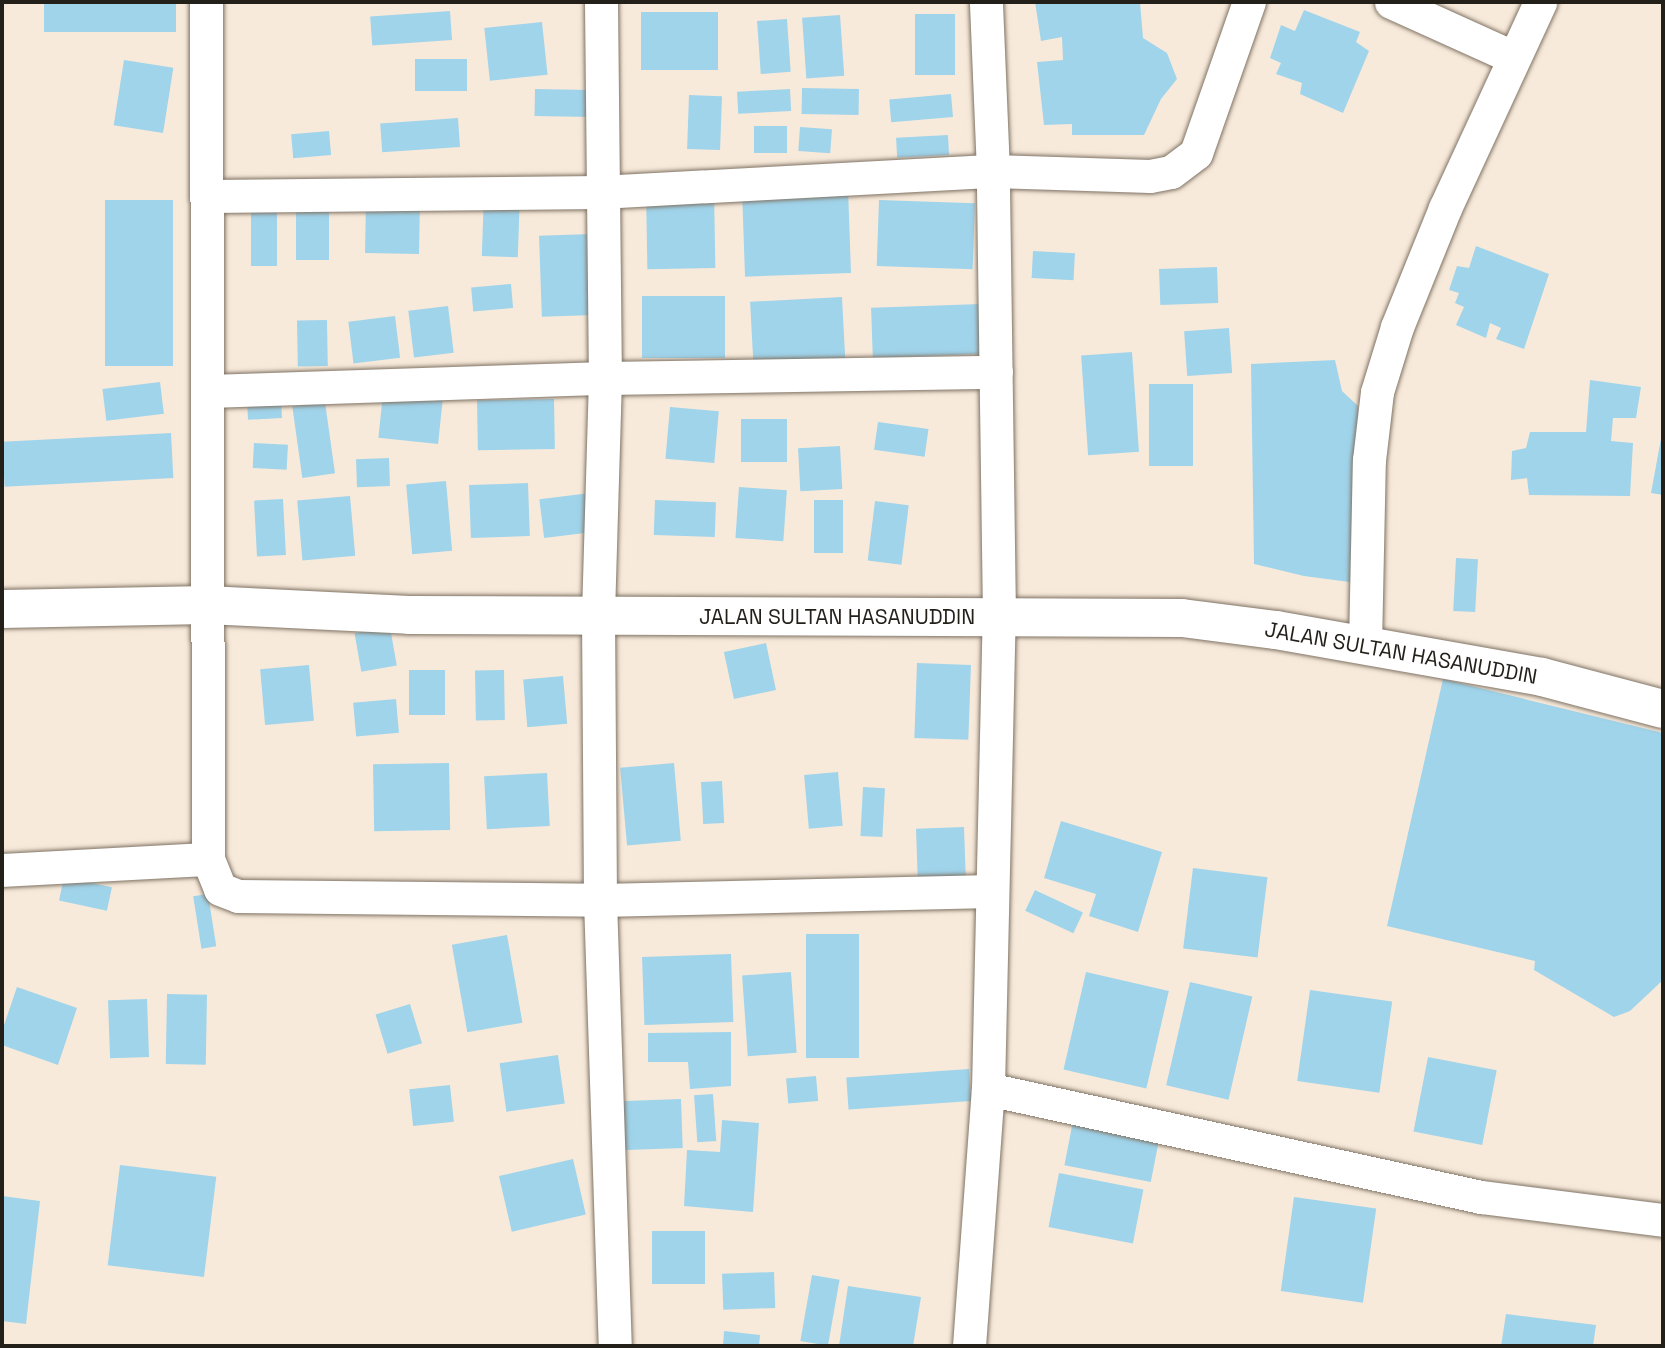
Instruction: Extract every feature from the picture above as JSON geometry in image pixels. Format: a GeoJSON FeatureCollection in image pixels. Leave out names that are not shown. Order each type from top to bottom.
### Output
{"type":"FeatureCollection","features":[{"type":"Feature","properties":{"kind":"main road","name":"JALAN SULTAN HASANUDDIN"},"geometry":{"type":"LineString","coordinates":[[2,609],[206,605],[409,615],[598,613],[745,618],[1182,618],[1365,645],[1542,677],[1663,709]]}},
{"type":"Feature","properties":{"kind":"street"},"geometry":{"type":"LineString","coordinates":[[206,2],[210,196],[206,605],[208,859],[220,890],[238,896],[600,900],[992,891]]}},
{"type":"Feature","properties":{"kind":"street"},"geometry":{"type":"LineString","coordinates":[[601,2],[600,192],[605,378],[598,613],[600,900],[615,1346]]}},
{"type":"Feature","properties":{"kind":"street"},"geometry":{"type":"LineString","coordinates":[[969,1346],[988,1089],[999,617],[993,171],[986,2]]}},
{"type":"Feature","properties":{"kind":"street"},"geometry":{"type":"LineString","coordinates":[[210,196],[600,192],[993,171],[1150,176],[1185,164],[1196,153],[1249,2]]}},
{"type":"Feature","properties":{"kind":"street"},"geometry":{"type":"LineString","coordinates":[[1391,2],[1513,57]]}},
{"type":"Feature","properties":{"kind":"street"},"geometry":{"type":"LineString","coordinates":[[1365,645],[1369,460],[1377,392],[1397,327],[1445,208],[1540,2]]}},
{"type":"Feature","properties":{"kind":"street"},"geometry":{"type":"LineString","coordinates":[[209,391],[605,378],[996,372]]}},
{"type":"Feature","properties":{"kind":"street"},"geometry":{"type":"LineString","coordinates":[[2,870],[208,859]]}},
{"type":"Feature","properties":{"kind":"street"},"geometry":{"type":"LineString","coordinates":[[988,1089],[1481,1197],[1663,1220]]}},
{"type":"Feature","properties":{"kind":"building"},"geometry":{"type":"Polygon","coordinates":[[[44,2],[176,2],[176,32],[44,32],[44,2]]]}},
{"type":"Feature","properties":{"kind":"building"},"geometry":{"type":"Polygon","coordinates":[[[1035,2],[1140,2],[1143,38],[1167,53],[1177,79],[1161,99],[1144,135],[1072,135],[1072,124],[1044,125],[1037,62],[1063,60],[1062,37],[1041,41],[1035,2]]]}},
{"type":"Feature","properties":{"kind":"building"},"geometry":{"type":"Polygon","coordinates":[[[1304,10],[1360,32],[1356,42],[1369,51],[1343,113],[1300,94],[1302,83],[1276,74],[1281,63],[1270,58],[1281,25],[1295,31],[1304,10]]]}},
{"type":"Feature","properties":{"kind":"building"},"geometry":{"type":"Polygon","coordinates":[[[450,11],[452,40],[372,46],[370,17],[450,11]]]}},
{"type":"Feature","properties":{"kind":"building"},"geometry":{"type":"Polygon","coordinates":[[[641,12],[718,12],[718,70],[641,70],[641,12]]]}},
{"type":"Feature","properties":{"kind":"building"},"geometry":{"type":"Polygon","coordinates":[[[915,14],[955,14],[955,75],[915,75],[915,14]]]}},
{"type":"Feature","properties":{"kind":"building"},"geometry":{"type":"Polygon","coordinates":[[[840,15],[844,76],[806,79],[802,18],[840,15]]]}},
{"type":"Feature","properties":{"kind":"building"},"geometry":{"type":"Polygon","coordinates":[[[787,19],[791,72],[761,74],[757,21],[787,19]]]}},
{"type":"Feature","properties":{"kind":"building"},"geometry":{"type":"Polygon","coordinates":[[[542,22],[548,75],[490,81],[484,28],[542,22]]]}},
{"type":"Feature","properties":{"kind":"building"},"geometry":{"type":"Polygon","coordinates":[[[415,59],[467,59],[467,91],[415,91],[415,59]]]}},
{"type":"Feature","properties":{"kind":"building"},"geometry":{"type":"Polygon","coordinates":[[[124,60],[173,68],[163,133],[114,125],[124,60]]]}},
{"type":"Feature","properties":{"kind":"building"},"geometry":{"type":"Polygon","coordinates":[[[802,88],[859,89],[859,115],[802,114],[802,88]]]}},
{"type":"Feature","properties":{"kind":"building"},"geometry":{"type":"Polygon","coordinates":[[[535,89],[592,90],[592,117],[535,116],[535,89]]]}},
{"type":"Feature","properties":{"kind":"building"},"geometry":{"type":"Polygon","coordinates":[[[790,89],[791,111],[738,114],[737,92],[790,89]]]}},
{"type":"Feature","properties":{"kind":"building"},"geometry":{"type":"Polygon","coordinates":[[[951,94],[953,117],[891,122],[889,99],[951,94]]]}},
{"type":"Feature","properties":{"kind":"building"},"geometry":{"type":"Polygon","coordinates":[[[689,95],[722,96],[720,150],[687,149],[689,95]]]}},
{"type":"Feature","properties":{"kind":"building"},"geometry":{"type":"Polygon","coordinates":[[[458,118],[460,147],[382,152],[380,123],[458,118]]]}},
{"type":"Feature","properties":{"kind":"building"},"geometry":{"type":"Polygon","coordinates":[[[754,126],[787,126],[787,153],[754,153],[754,126]]]}},
{"type":"Feature","properties":{"kind":"building"},"geometry":{"type":"Polygon","coordinates":[[[800,127],[832,129],[830,153],[798,151],[800,127]]]}},
{"type":"Feature","properties":{"kind":"building"},"geometry":{"type":"Polygon","coordinates":[[[329,131],[331,155],[293,158],[291,134],[329,131]]]}},
{"type":"Feature","properties":{"kind":"building"},"geometry":{"type":"Polygon","coordinates":[[[948,135],[949,155],[897,158],[896,138],[948,135]]]}},
{"type":"Feature","properties":{"kind":"building"},"geometry":{"type":"Polygon","coordinates":[[[848,188],[851,273],[745,277],[742,192],[848,188]]]}},
{"type":"Feature","properties":{"kind":"building"},"geometry":{"type":"Polygon","coordinates":[[[714,190],[715,268],[647,269],[646,191],[714,190]]]}},
{"type":"Feature","properties":{"kind":"building"},"geometry":{"type":"Polygon","coordinates":[[[484,193],[520,194],[518,257],[482,256],[484,193]]]}},
{"type":"Feature","properties":{"kind":"building"},"geometry":{"type":"Polygon","coordinates":[[[366,199],[420,200],[419,254],[365,253],[366,199]]]}},
{"type":"Feature","properties":{"kind":"building"},"geometry":{"type":"Polygon","coordinates":[[[105,200],[173,200],[173,366],[105,366],[105,200]]]}},
{"type":"Feature","properties":{"kind":"building"},"geometry":{"type":"Polygon","coordinates":[[[296,200],[329,200],[329,260],[296,260],[296,200]]]}},
{"type":"Feature","properties":{"kind":"building"},"geometry":{"type":"Polygon","coordinates":[[[879,200],[975,203],[973,269],[877,266],[879,200]]]}},
{"type":"Feature","properties":{"kind":"building"},"geometry":{"type":"Polygon","coordinates":[[[251,203],[277,203],[277,266],[251,266],[251,203]]]}},
{"type":"Feature","properties":{"kind":"building"},"geometry":{"type":"Polygon","coordinates":[[[591,234],[594,315],[542,317],[539,236],[591,234]]]}},
{"type":"Feature","properties":{"kind":"building"},"geometry":{"type":"Polygon","coordinates":[[[1476,246],[1549,274],[1524,349],[1496,339],[1501,328],[1490,323],[1486,338],[1456,325],[1464,307],[1455,303],[1459,293],[1449,290],[1457,266],[1469,268],[1476,246]]]}},
{"type":"Feature","properties":{"kind":"building"},"geometry":{"type":"Polygon","coordinates":[[[1033,251],[1075,253],[1074,280],[1032,278],[1033,251]]]}},
{"type":"Feature","properties":{"kind":"building"},"geometry":{"type":"Polygon","coordinates":[[[1217,267],[1218,303],[1160,305],[1159,269],[1217,267]]]}},
{"type":"Feature","properties":{"kind":"building"},"geometry":{"type":"Polygon","coordinates":[[[511,284],[513,308],[473,311],[471,287],[511,284]]]}},
{"type":"Feature","properties":{"kind":"building"},"geometry":{"type":"Polygon","coordinates":[[[642,296],[725,296],[725,358],[642,358],[642,296]]]}},
{"type":"Feature","properties":{"kind":"building"},"geometry":{"type":"Polygon","coordinates":[[[842,297],[845,363],[754,368],[750,302],[842,297]]]}},
{"type":"Feature","properties":{"kind":"building"},"geometry":{"type":"Polygon","coordinates":[[[981,304],[983,354],[873,358],[871,308],[981,304]]]}},
{"type":"Feature","properties":{"kind":"building"},"geometry":{"type":"Polygon","coordinates":[[[448,306],[454,353],[414,358],[408,311],[448,306]]]}},
{"type":"Feature","properties":{"kind":"building"},"geometry":{"type":"Polygon","coordinates":[[[395,316],[400,358],[353,363],[348,322],[395,316]]]}},
{"type":"Feature","properties":{"kind":"building"},"geometry":{"type":"Polygon","coordinates":[[[327,320],[328,366],[298,367],[297,321],[327,320]]]}},
{"type":"Feature","properties":{"kind":"building"},"geometry":{"type":"Polygon","coordinates":[[[1229,328],[1232,373],[1187,376],[1184,331],[1229,328]]]}},
{"type":"Feature","properties":{"kind":"building"},"geometry":{"type":"Polygon","coordinates":[[[1132,352],[1139,452],[1088,455],[1081,356],[1132,352]]]}},
{"type":"Feature","properties":{"kind":"building"},"geometry":{"type":"Polygon","coordinates":[[[1335,360],[1342,391],[1358,406],[1365,584],[1304,576],[1254,564],[1251,364],[1335,360]]]}},
{"type":"Feature","properties":{"kind":"building"},"geometry":{"type":"Polygon","coordinates":[[[1590,380],[1641,387],[1636,418],[1613,418],[1611,441],[1633,443],[1630,496],[1529,495],[1527,478],[1511,480],[1512,451],[1526,448],[1530,432],[1586,432],[1590,380]]]}},
{"type":"Feature","properties":{"kind":"building"},"geometry":{"type":"Polygon","coordinates":[[[160,382],[164,414],[106,421],[102,389],[160,382]]]}},
{"type":"Feature","properties":{"kind":"building"},"geometry":{"type":"Polygon","coordinates":[[[1149,384],[1193,384],[1193,466],[1149,466],[1149,384]]]}},
{"type":"Feature","properties":{"kind":"building"},"geometry":{"type":"Polygon","coordinates":[[[383,394],[443,400],[438,444],[378,438],[383,394]]]}},
{"type":"Feature","properties":{"kind":"building"},"geometry":{"type":"Polygon","coordinates":[[[281,399],[282,418],[248,420],[247,401],[281,399]]]}},
{"type":"Feature","properties":{"kind":"building"},"geometry":{"type":"Polygon","coordinates":[[[554,399],[555,449],[478,450],[477,400],[554,399]]]}},
{"type":"Feature","properties":{"kind":"building"},"geometry":{"type":"Polygon","coordinates":[[[325,402],[335,473],[302,478],[292,407],[325,402]]]}},
{"type":"Feature","properties":{"kind":"building"},"geometry":{"type":"Polygon","coordinates":[[[670,407],[719,411],[714,463],[665,459],[670,407]]]}},
{"type":"Feature","properties":{"kind":"building"},"geometry":{"type":"Polygon","coordinates":[[[741,419],[787,419],[787,462],[741,462],[741,419]]]}},
{"type":"Feature","properties":{"kind":"building"},"geometry":{"type":"Polygon","coordinates":[[[878,422],[929,429],[925,457],[874,450],[878,422]]]}},
{"type":"Feature","properties":{"kind":"building"},"geometry":{"type":"Polygon","coordinates":[[[1663,428],[1663,495],[1651,493],[1663,428]]]}},
{"type":"Feature","properties":{"kind":"building"},"geometry":{"type":"Polygon","coordinates":[[[171,433],[173,478],[5,487],[2,442],[171,433]]]}},
{"type":"Feature","properties":{"kind":"building"},"geometry":{"type":"Polygon","coordinates":[[[254,443],[288,445],[287,470],[253,468],[254,443]]]}},
{"type":"Feature","properties":{"kind":"building"},"geometry":{"type":"Polygon","coordinates":[[[840,446],[842,489],[800,491],[798,448],[840,446]]]}},
{"type":"Feature","properties":{"kind":"building"},"geometry":{"type":"Polygon","coordinates":[[[389,458],[390,486],[357,487],[356,459],[389,458]]]}},
{"type":"Feature","properties":{"kind":"building"},"geometry":{"type":"Polygon","coordinates":[[[446,481],[452,551],[412,554],[406,484],[446,481]]]}},
{"type":"Feature","properties":{"kind":"building"},"geometry":{"type":"Polygon","coordinates":[[[528,483],[530,536],[471,538],[469,485],[528,483]]]}},
{"type":"Feature","properties":{"kind":"building"},"geometry":{"type":"Polygon","coordinates":[[[739,487],[787,490],[783,541],[735,538],[739,487]]]}},
{"type":"Feature","properties":{"kind":"building"},"geometry":{"type":"Polygon","coordinates":[[[590,493],[595,532],[544,538],[539,499],[590,493]]]}},
{"type":"Feature","properties":{"kind":"building"},"geometry":{"type":"Polygon","coordinates":[[[350,496],[355,556],[302,560],[297,501],[350,496]]]}},
{"type":"Feature","properties":{"kind":"building"},"geometry":{"type":"Polygon","coordinates":[[[283,499],[286,555],[257,556],[254,501],[283,499]]]}},
{"type":"Feature","properties":{"kind":"building"},"geometry":{"type":"Polygon","coordinates":[[[655,500],[716,502],[715,537],[654,535],[655,500]]]}},
{"type":"Feature","properties":{"kind":"building"},"geometry":{"type":"Polygon","coordinates":[[[814,500],[843,500],[843,553],[814,553],[814,500]]]}},
{"type":"Feature","properties":{"kind":"building"},"geometry":{"type":"Polygon","coordinates":[[[875,501],[909,505],[901,565],[868,561],[875,501]]]}},
{"type":"Feature","properties":{"kind":"building"},"geometry":{"type":"Polygon","coordinates":[[[1456,558],[1478,559],[1475,612],[1453,611],[1456,558]]]}},
{"type":"Feature","properties":{"kind":"building"},"geometry":{"type":"Polygon","coordinates":[[[390,627],[397,665],[361,672],[355,633],[390,627]]]}},
{"type":"Feature","properties":{"kind":"building"},"geometry":{"type":"Polygon","coordinates":[[[766,643],[776,690],[734,699],[724,652],[766,643]]]}},
{"type":"Feature","properties":{"kind":"building"},"geometry":{"type":"Polygon","coordinates":[[[917,663],[971,665],[968,740],[914,738],[917,663]]]}},
{"type":"Feature","properties":{"kind":"building"},"geometry":{"type":"Polygon","coordinates":[[[309,665],[314,721],[265,725],[260,669],[309,665]]]}},
{"type":"Feature","properties":{"kind":"building"},"geometry":{"type":"Polygon","coordinates":[[[409,670],[445,670],[445,715],[409,715],[409,670]]]}},
{"type":"Feature","properties":{"kind":"building"},"geometry":{"type":"Polygon","coordinates":[[[504,670],[505,720],[476,720],[475,671],[504,670]]]}},
{"type":"Feature","properties":{"kind":"building"},"geometry":{"type":"Polygon","coordinates":[[[563,676],[567,724],[527,727],[523,679],[563,676]]]}},
{"type":"Feature","properties":{"kind":"building"},"geometry":{"type":"Polygon","coordinates":[[[1443,679],[1663,733],[1663,980],[1630,1011],[1614,1017],[1534,970],[1535,961],[1387,926],[1443,679]]]}},
{"type":"Feature","properties":{"kind":"building"},"geometry":{"type":"Polygon","coordinates":[[[396,699],[399,733],[356,737],[353,703],[396,699]]]}},
{"type":"Feature","properties":{"kind":"building"},"geometry":{"type":"Polygon","coordinates":[[[449,763],[450,830],[374,831],[373,764],[449,763]]]}},
{"type":"Feature","properties":{"kind":"building"},"geometry":{"type":"Polygon","coordinates":[[[674,763],[681,841],[627,845],[620,768],[674,763]]]}},
{"type":"Feature","properties":{"kind":"building"},"geometry":{"type":"Polygon","coordinates":[[[838,772],[843,826],[809,829],[804,775],[838,772]]]}},
{"type":"Feature","properties":{"kind":"building"},"geometry":{"type":"Polygon","coordinates":[[[547,773],[550,826],[487,829],[484,776],[547,773]]]}},
{"type":"Feature","properties":{"kind":"building"},"geometry":{"type":"Polygon","coordinates":[[[722,781],[724,823],[703,824],[701,782],[722,781]]]}},
{"type":"Feature","properties":{"kind":"building"},"geometry":{"type":"Polygon","coordinates":[[[863,787],[885,788],[882,837],[860,836],[863,787]]]}},
{"type":"Feature","properties":{"kind":"building"},"geometry":{"type":"Polygon","coordinates":[[[1061,821],[1162,852],[1138,932],[1089,916],[1096,894],[1044,878],[1061,821]]]}},
{"type":"Feature","properties":{"kind":"building"},"geometry":{"type":"Polygon","coordinates":[[[964,827],[966,885],[918,887],[916,829],[964,827]]]}},
{"type":"Feature","properties":{"kind":"building"},"geometry":{"type":"Polygon","coordinates":[[[1193,868],[1267,877],[1258,958],[1183,948],[1193,868]]]}},
{"type":"Feature","properties":{"kind":"building"},"geometry":{"type":"Polygon","coordinates":[[[64,877],[112,887],[107,911],[59,900],[64,877]]]}},
{"type":"Feature","properties":{"kind":"building"},"geometry":{"type":"Polygon","coordinates":[[[1035,890],[1083,912],[1073,933],[1025,911],[1035,890]]]}},
{"type":"Feature","properties":{"kind":"building"},"geometry":{"type":"Polygon","coordinates":[[[208,894],[216,946],[201,949],[193,896],[208,894]]]}},
{"type":"Feature","properties":{"kind":"building"},"geometry":{"type":"Polygon","coordinates":[[[806,934],[859,934],[859,1058],[806,1058],[806,934]]]}},
{"type":"Feature","properties":{"kind":"building"},"geometry":{"type":"Polygon","coordinates":[[[507,935],[522,1023],[467,1032],[452,945],[507,935]]]}},
{"type":"Feature","properties":{"kind":"building"},"geometry":{"type":"Polygon","coordinates":[[[731,954],[733,1022],[644,1025],[642,957],[731,954]]]}},
{"type":"Feature","properties":{"kind":"building"},"geometry":{"type":"Polygon","coordinates":[[[791,972],[797,1053],[748,1056],[742,975],[791,972]]]}},
{"type":"Feature","properties":{"kind":"building"},"geometry":{"type":"Polygon","coordinates":[[[1086,972],[1169,991],[1146,1089],[1064,1069],[1086,972]]]}},
{"type":"Feature","properties":{"kind":"building"},"geometry":{"type":"Polygon","coordinates":[[[1190,982],[1252,996],[1229,1100],[1166,1085],[1190,982]]]}},
{"type":"Feature","properties":{"kind":"building"},"geometry":{"type":"Polygon","coordinates":[[[17,987],[77,1008],[58,1065],[2,1045],[2,1031],[17,987]]]}},
{"type":"Feature","properties":{"kind":"building"},"geometry":{"type":"Polygon","coordinates":[[[1310,990],[1392,1002],[1379,1093],[1297,1081],[1310,990]]]}},
{"type":"Feature","properties":{"kind":"building"},"geometry":{"type":"Polygon","coordinates":[[[167,994],[207,995],[206,1065],[166,1064],[167,994]]]}},
{"type":"Feature","properties":{"kind":"building"},"geometry":{"type":"Polygon","coordinates":[[[147,999],[149,1057],[110,1058],[108,1000],[147,999]]]}},
{"type":"Feature","properties":{"kind":"building"},"geometry":{"type":"Polygon","coordinates":[[[410,1004],[422,1043],[388,1054],[376,1015],[410,1004]]]}},
{"type":"Feature","properties":{"kind":"building"},"geometry":{"type":"Polygon","coordinates":[[[731,1032],[731,1086],[690,1089],[688,1062],[648,1062],[648,1033],[731,1032]]]}},
{"type":"Feature","properties":{"kind":"building"},"geometry":{"type":"Polygon","coordinates":[[[558,1055],[565,1104],[506,1112],[500,1063],[558,1055]]]}},
{"type":"Feature","properties":{"kind":"building"},"geometry":{"type":"Polygon","coordinates":[[[1428,1057],[1497,1070],[1482,1145],[1413,1132],[1428,1057]]]}},
{"type":"Feature","properties":{"kind":"building"},"geometry":{"type":"Polygon","coordinates":[[[969,1069],[971,1101],[849,1110],[846,1078],[969,1069]]]}},
{"type":"Feature","properties":{"kind":"building"},"geometry":{"type":"Polygon","coordinates":[[[816,1076],[818,1101],[788,1104],[786,1079],[816,1076]]]}},
{"type":"Feature","properties":{"kind":"building"},"geometry":{"type":"Polygon","coordinates":[[[450,1085],[454,1122],[413,1126],[409,1089],[450,1085]]]}},
{"type":"Feature","properties":{"kind":"building"},"geometry":{"type":"Polygon","coordinates":[[[713,1094],[716,1141],[697,1142],[694,1095],[713,1094]]]}},
{"type":"Feature","properties":{"kind":"building"},"geometry":{"type":"Polygon","coordinates":[[[681,1099],[683,1148],[620,1150],[618,1101],[681,1099]]]}},
{"type":"Feature","properties":{"kind":"building"},"geometry":{"type":"Polygon","coordinates":[[[722,1120],[759,1123],[753,1212],[684,1206],[687,1150],[720,1152],[722,1120]]]}},
{"type":"Feature","properties":{"kind":"building"},"geometry":{"type":"Polygon","coordinates":[[[1073,1121],[1159,1138],[1151,1182],[1064,1165],[1073,1121]]]}},
{"type":"Feature","properties":{"kind":"building"},"geometry":{"type":"Polygon","coordinates":[[[573,1159],[586,1215],[512,1232],[499,1176],[573,1159]]]}},
{"type":"Feature","properties":{"kind":"building"},"geometry":{"type":"Polygon","coordinates":[[[120,1165],[216,1177],[204,1277],[108,1265],[120,1165]]]}},
{"type":"Feature","properties":{"kind":"building"},"geometry":{"type":"Polygon","coordinates":[[[1059,1173],[1143,1189],[1133,1243],[1049,1227],[1059,1173]]]}},
{"type":"Feature","properties":{"kind":"building"},"geometry":{"type":"Polygon","coordinates":[[[2,1196],[40,1201],[26,1324],[2,1321],[2,1196]]]}},
{"type":"Feature","properties":{"kind":"building"},"geometry":{"type":"Polygon","coordinates":[[[1294,1197],[1376,1209],[1363,1303],[1281,1291],[1294,1197]]]}},
{"type":"Feature","properties":{"kind":"building"},"geometry":{"type":"Polygon","coordinates":[[[652,1231],[705,1231],[705,1284],[652,1284],[652,1231]]]}},
{"type":"Feature","properties":{"kind":"building"},"geometry":{"type":"Polygon","coordinates":[[[774,1272],[775,1308],[723,1310],[722,1274],[774,1272]]]}},
{"type":"Feature","properties":{"kind":"building"},"geometry":{"type":"Polygon","coordinates":[[[812,1275],[840,1280],[828,1346],[800,1341],[812,1275]]]}},
{"type":"Feature","properties":{"kind":"building"},"geometry":{"type":"Polygon","coordinates":[[[848,1286],[921,1297],[913,1346],[839,1346],[848,1286]]]}},
{"type":"Feature","properties":{"kind":"building"},"geometry":{"type":"Polygon","coordinates":[[[1506,1314],[1596,1325],[1593,1346],[1501,1346],[1506,1314]]]}},
{"type":"Feature","properties":{"kind":"building"},"geometry":{"type":"Polygon","coordinates":[[[724,1331],[760,1335],[759,1346],[723,1346],[724,1331]]]}}]}
